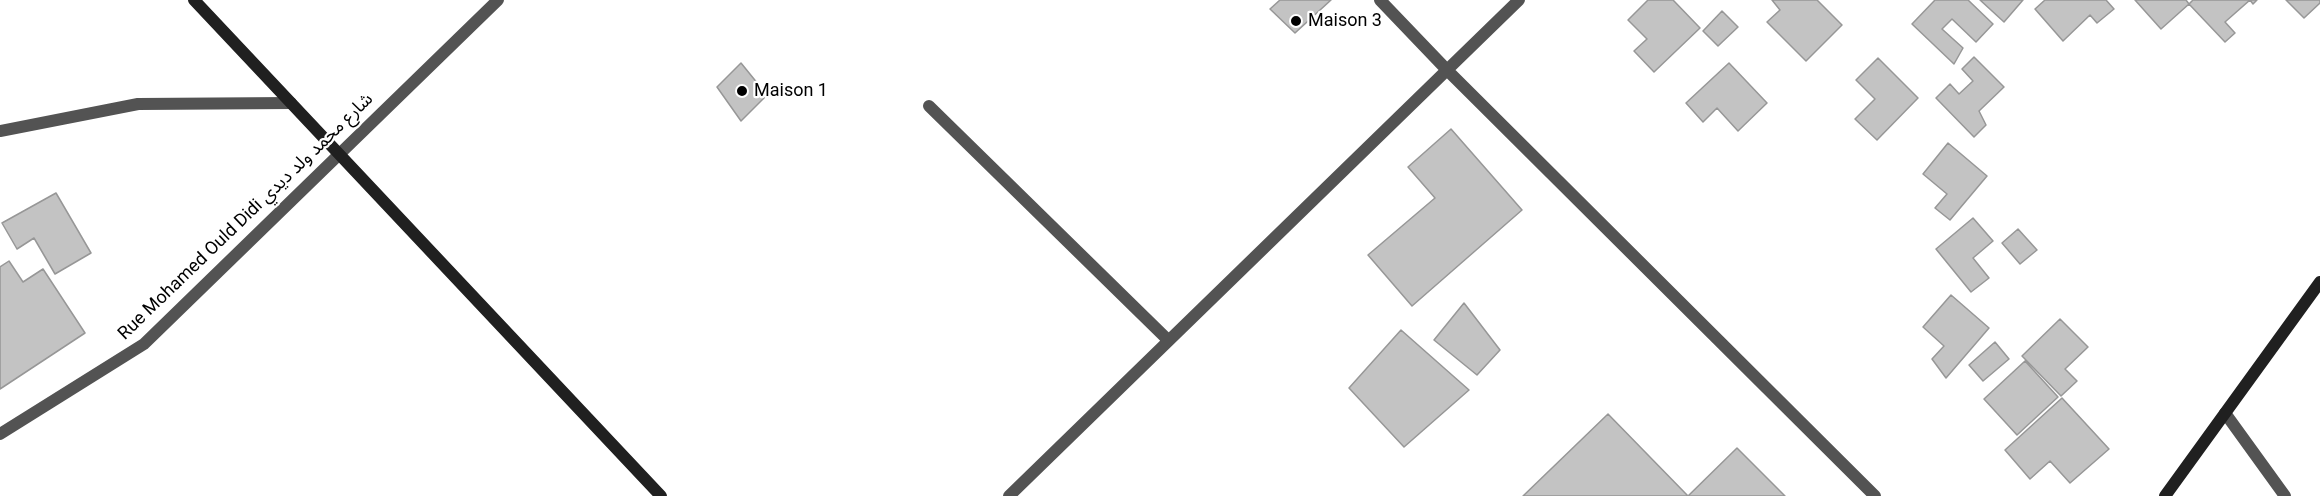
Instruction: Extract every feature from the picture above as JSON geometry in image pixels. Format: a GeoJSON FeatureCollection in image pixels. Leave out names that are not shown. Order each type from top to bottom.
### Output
{"type":"FeatureCollection","features":[{"type":"Feature","properties":{"kind":"street"},"geometry":{"type":"LineString","coordinates":[[194,0],[661,496]]}},
{"type":"Feature","properties":{"kind":"street","name":"Rue Mohamed Ould Didi شارع محمد ولد ديدي"},"geometry":{"type":"LineString","coordinates":[[0,434],[144,344],[498,0]]}},
{"type":"Feature","properties":{"kind":"street"},"geometry":{"type":"LineString","coordinates":[[1380,0],[1446,69],[1875,496]]}},
{"type":"Feature","properties":{"kind":"street"},"geometry":{"type":"LineString","coordinates":[[1009,496],[1519,0]]}},
{"type":"Feature","properties":{"kind":"street"},"geometry":{"type":"LineString","coordinates":[[0,131],[138,104],[291,103]]}},
{"type":"Feature","properties":{"kind":"street"},"geometry":{"type":"LineString","coordinates":[[929,106],[1168,340]]}},
{"type":"Feature","properties":{"kind":"street"},"geometry":{"type":"LineString","coordinates":[[2164,496],[2320,282]]}},
{"type":"Feature","properties":{"kind":"street"},"geometry":{"type":"LineString","coordinates":[[2226,413],[2285,496]]}},
{"type":"Feature","properties":{"kind":"building","name":"Maison 3"},"geometry":{"type":"Polygon","coordinates":[[[1280,0],[1331,0],[1295,33],[1270,9],[1280,0]]]}},
{"type":"Feature","properties":{"kind":"building"},"geometry":{"type":"Polygon","coordinates":[[[1648,0],[1673,0],[1700,28],[1654,72],[1634,51],[1647,39],[1628,20],[1648,0]]]}},
{"type":"Feature","properties":{"kind":"building"},"geometry":{"type":"Polygon","coordinates":[[[1772,0],[1817,0],[1842,25],[1806,61],[1767,22],[1780,10],[1772,0]]]}},
{"type":"Feature","properties":{"kind":"building"},"geometry":{"type":"Polygon","coordinates":[[[1935,0],[1968,0],[1993,24],[1976,42],[1952,19],[1942,29],[1963,48],[1954,64],[1912,24],[1935,0]]]}},
{"type":"Feature","properties":{"kind":"building"},"geometry":{"type":"Polygon","coordinates":[[[1980,0],[2023,0],[2004,22],[1980,0]]]}},
{"type":"Feature","properties":{"kind":"building"},"geometry":{"type":"Polygon","coordinates":[[[2045,0],[2106,0],[2114,9],[2097,23],[2090,15],[2063,41],[2035,9],[2045,0]]]}},
{"type":"Feature","properties":{"kind":"building"},"geometry":{"type":"Polygon","coordinates":[[[2135,0],[2186,0],[2189,4],[2161,29],[2135,0]]]}},
{"type":"Feature","properties":{"kind":"building"},"geometry":{"type":"Polygon","coordinates":[[[2193,0],[2250,0],[2225,22],[2235,33],[2225,42],[2189,4],[2193,0]]]}},
{"type":"Feature","properties":{"kind":"building"},"geometry":{"type":"Polygon","coordinates":[[[2286,0],[2320,0],[2320,3],[2304,18],[2286,0]]]}},
{"type":"Feature","properties":{"kind":"building"},"geometry":{"type":"Polygon","coordinates":[[[1722,11],[1738,27],[1718,46],[1703,31],[1722,11]]]}},
{"type":"Feature","properties":{"kind":"building"},"geometry":{"type":"Polygon","coordinates":[[[1974,57],[2004,87],[1979,111],[1986,125],[1974,137],[1936,98],[1950,84],[1959,94],[1973,81],[1962,69],[1974,57]]]}},
{"type":"Feature","properties":{"kind":"building"},"geometry":{"type":"Polygon","coordinates":[[[1878,58],[1918,98],[1877,140],[1855,119],[1875,99],[1856,80],[1878,58]]]}},
{"type":"Feature","properties":{"kind":"building","name":"Maison 1"},"geometry":{"type":"Polygon","coordinates":[[[741,63],[767,95],[741,121],[717,87],[741,63]]]}},
{"type":"Feature","properties":{"kind":"building"},"geometry":{"type":"Polygon","coordinates":[[[1729,63],[1767,103],[1738,131],[1717,108],[1703,122],[1686,103],[1729,63]]]}},
{"type":"Feature","properties":{"kind":"building"},"geometry":{"type":"Polygon","coordinates":[[[1451,129],[1522,210],[1412,306],[1368,255],[1435,198],[1408,167],[1451,129]]]}},
{"type":"Feature","properties":{"kind":"building"},"geometry":{"type":"Polygon","coordinates":[[[1948,143],[1987,176],[1950,220],[1935,208],[1947,194],[1923,174],[1948,143]]]}},
{"type":"Feature","properties":{"kind":"building"},"geometry":{"type":"Polygon","coordinates":[[[56,193],[91,253],[55,274],[34,238],[17,249],[2,223],[56,193]]]}},
{"type":"Feature","properties":{"kind":"building"},"geometry":{"type":"Polygon","coordinates":[[[1973,218],[1993,241],[1973,258],[1989,278],[1971,292],[1936,249],[1973,218]]]}},
{"type":"Feature","properties":{"kind":"building"},"geometry":{"type":"Polygon","coordinates":[[[2018,229],[2037,250],[2020,264],[2002,243],[2018,229]]]}},
{"type":"Feature","properties":{"kind":"building"},"geometry":{"type":"Polygon","coordinates":[[[9,261],[23,282],[43,269],[85,333],[0,389],[0,267],[9,261]]]}},
{"type":"Feature","properties":{"kind":"building"},"geometry":{"type":"Polygon","coordinates":[[[1951,295],[1989,328],[1946,378],[1932,359],[1944,346],[1923,327],[1951,295]]]}},
{"type":"Feature","properties":{"kind":"building"},"geometry":{"type":"Polygon","coordinates":[[[1464,303],[1500,350],[1477,375],[1434,340],[1464,303]]]}},
{"type":"Feature","properties":{"kind":"building"},"geometry":{"type":"Polygon","coordinates":[[[2060,319],[2088,347],[2065,369],[2077,381],[2061,396],[2022,356],[2060,319]]]}},
{"type":"Feature","properties":{"kind":"building"},"geometry":{"type":"Polygon","coordinates":[[[1401,330],[1469,390],[1404,447],[1349,388],[1401,330]]]}},
{"type":"Feature","properties":{"kind":"building"},"geometry":{"type":"Polygon","coordinates":[[[1995,342],[2009,359],[1983,381],[1969,365],[1995,342]]]}},
{"type":"Feature","properties":{"kind":"building"},"geometry":{"type":"Polygon","coordinates":[[[2025,361],[2058,397],[2017,435],[1984,399],[2025,361]]]}},
{"type":"Feature","properties":{"kind":"building"},"geometry":{"type":"Polygon","coordinates":[[[2062,398],[2109,449],[2070,483],[2050,461],[2030,479],[2005,450],[2062,398]]]}},
{"type":"Feature","properties":{"kind":"building"},"geometry":{"type":"Polygon","coordinates":[[[1608,414],[1688,496],[1523,496],[1608,414]]]}},
{"type":"Feature","properties":{"kind":"building"},"geometry":{"type":"Polygon","coordinates":[[[1737,448],[1785,496],[1688,496],[1737,448]]]}},
{"type":"Feature","properties":{"kind":"place","name":"Maison 3"},"geometry":{"type":"Point","coordinates":[1296,21]}},
{"type":"Feature","properties":{"kind":"place","name":"Maison 1"},"geometry":{"type":"Point","coordinates":[742,91]}}]}
